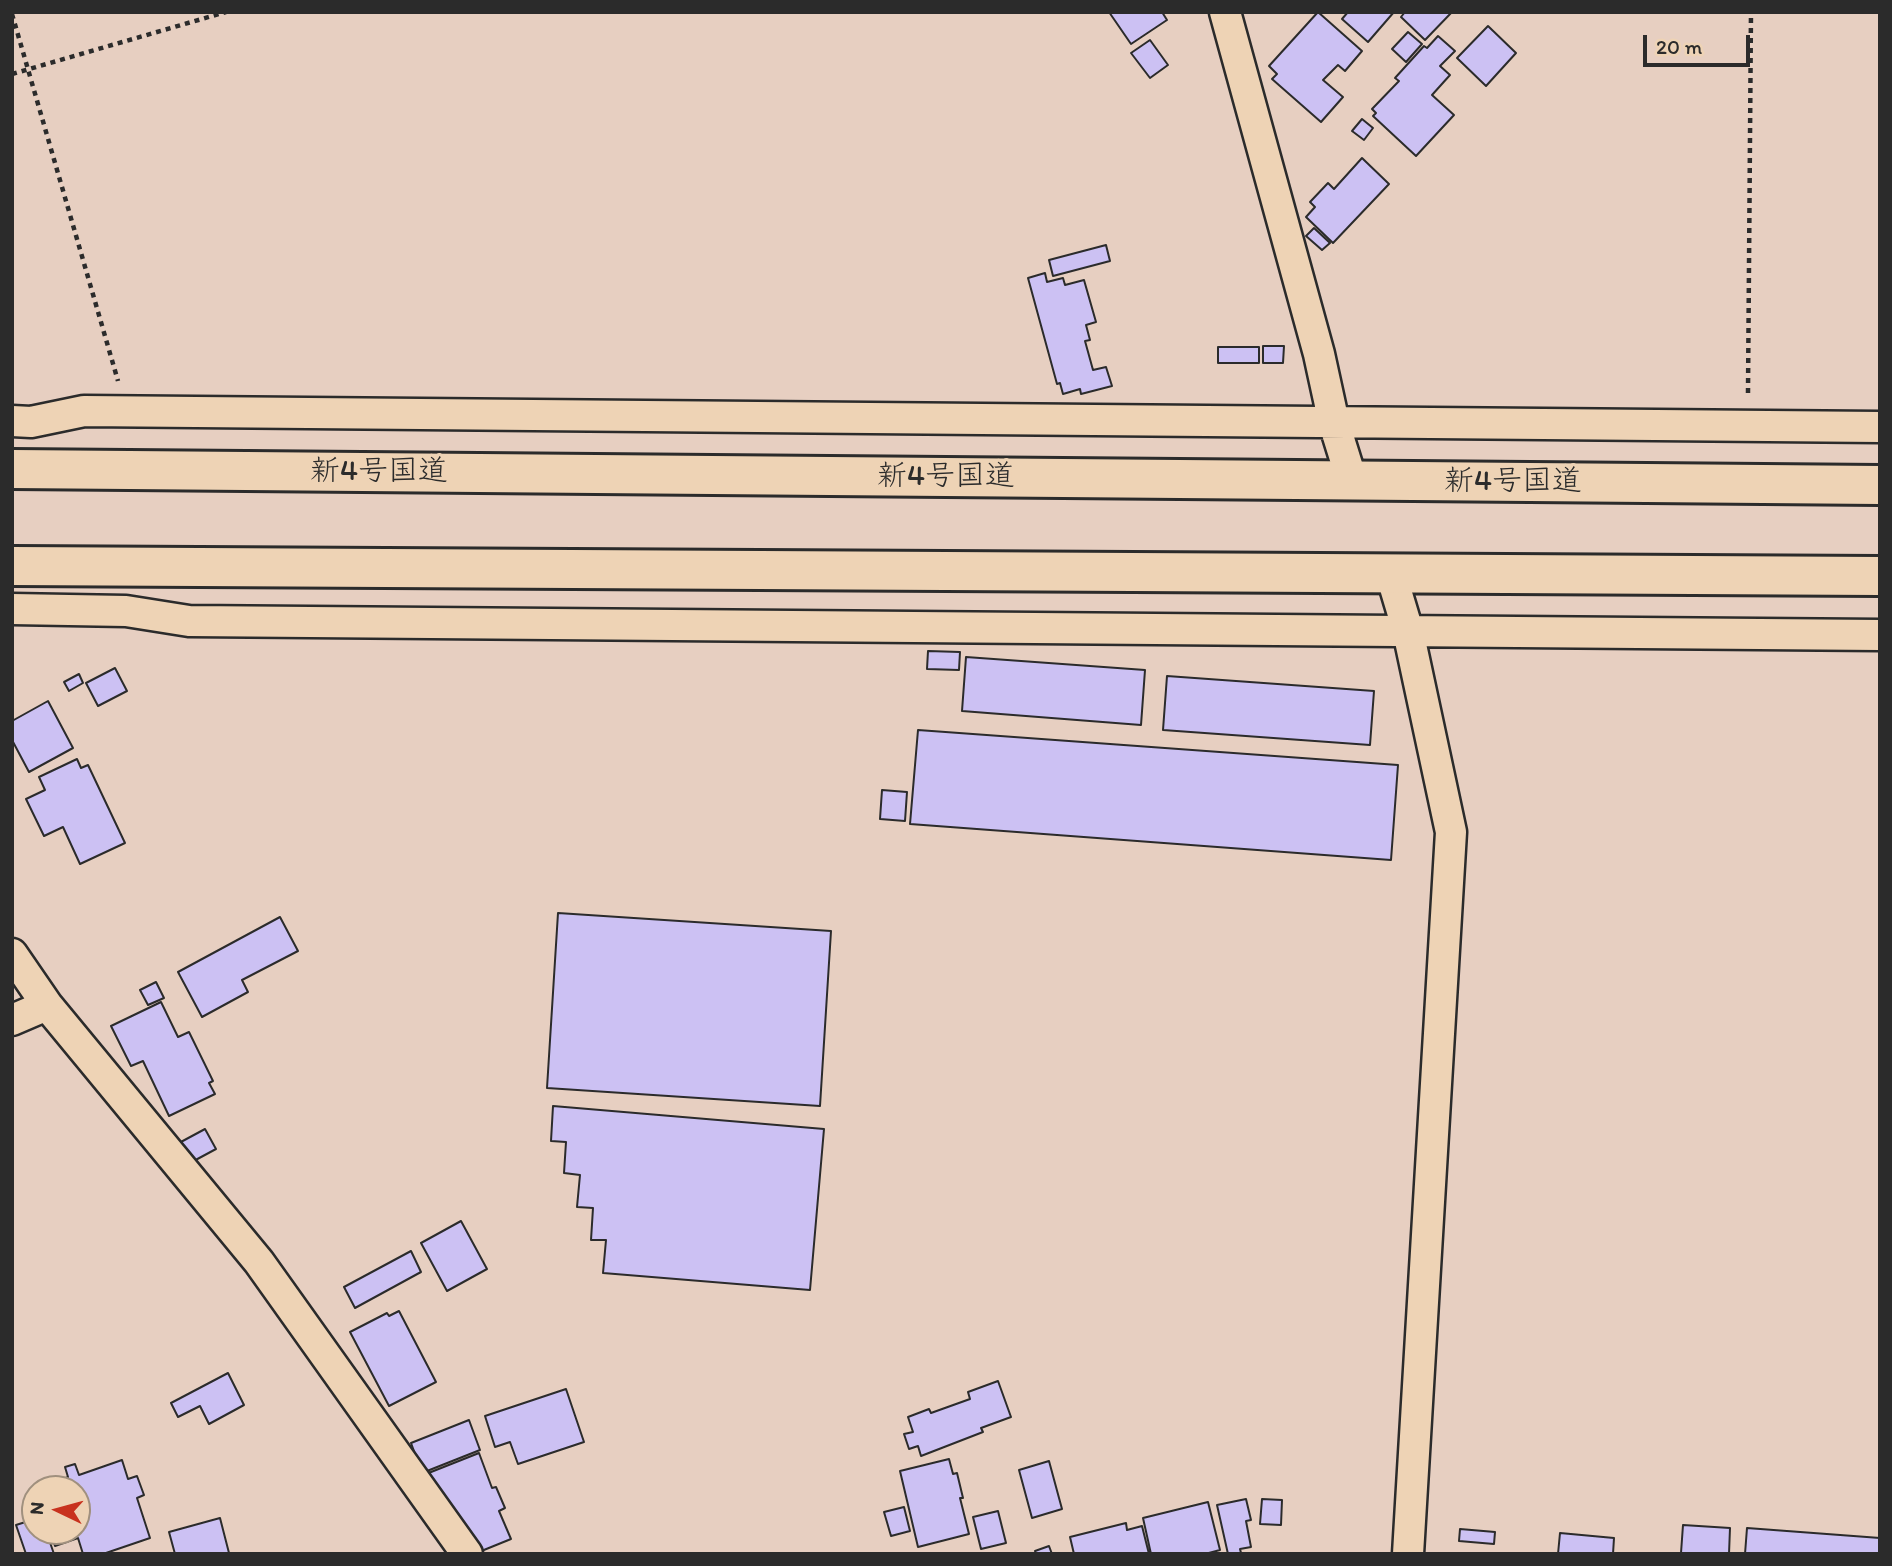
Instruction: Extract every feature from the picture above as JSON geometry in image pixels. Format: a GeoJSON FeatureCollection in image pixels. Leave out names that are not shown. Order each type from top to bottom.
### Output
{"type":"FeatureCollection","features":[{"type":"Feature","properties":{"kind":"highway","name":"新4号国道"},"geometry":{"type":"LineString","coordinates":[[12,470],[1880,485]]}},
{"type":"Feature","properties":{"kind":"highway"},"geometry":{"type":"LineString","coordinates":[[12,566],[1391,574],[1571,572],[1880,576]]}},
{"type":"Feature","properties":{"kind":"street"},"geometry":{"type":"LineString","coordinates":[[1225,12],[1319,354],[1334,423],[1352,481]]}},
{"type":"Feature","properties":{"kind":"street"},"geometry":{"type":"LineString","coordinates":[[12,421],[31,422],[84,411],[1880,428]]}},
{"type":"Feature","properties":{"kind":"street"},"geometry":{"type":"LineString","coordinates":[[54,610],[58,566]]}},
{"type":"Feature","properties":{"kind":"street"},"geometry":{"type":"LineString","coordinates":[[1391,574],[1408,631],[1451,832],[1408,1554]]}},
{"type":"Feature","properties":{"kind":"street"},"geometry":{"type":"LineString","coordinates":[[12,609],[126,611],[190,621],[1880,635]]}},
{"type":"Feature","properties":{"kind":"street"},"geometry":{"type":"LineString","coordinates":[[12,954],[47,1005],[259,1262],[467,1554]]}},
{"type":"Feature","properties":{"kind":"street"},"geometry":{"type":"LineString","coordinates":[[12,1020],[47,1005]]}},
{"type":"Feature","properties":{"kind":"path"},"geometry":{"type":"LineString","coordinates":[[12,74],[226,12]]}},
{"type":"Feature","properties":{"kind":"path"},"geometry":{"type":"LineString","coordinates":[[1747,427],[1751,12]]}},
{"type":"Feature","properties":{"kind":"path"},"geometry":{"type":"LineString","coordinates":[[12,15],[127,412]]}},
{"type":"Feature","properties":{"kind":"building"},"geometry":{"type":"Polygon","coordinates":[[[1109,12],[1162,12],[1167,20],[1131,44],[1109,12]]]}},
{"type":"Feature","properties":{"kind":"building"},"geometry":{"type":"Polygon","coordinates":[[[1318,12],[1362,51],[1345,71],[1338,65],[1323,80],[1343,97],[1321,122],[1272,79],[1277,74],[1269,66],[1318,12]]]}},
{"type":"Feature","properties":{"kind":"building"},"geometry":{"type":"Polygon","coordinates":[[[1348,12],[1394,12],[1368,42],[1342,19],[1348,12]]]}},
{"type":"Feature","properties":{"kind":"building"},"geometry":{"type":"Polygon","coordinates":[[[1405,12],[1452,12],[1425,40],[1401,17],[1405,12]]]}},
{"type":"Feature","properties":{"kind":"building"},"geometry":{"type":"Polygon","coordinates":[[[1488,26],[1516,53],[1486,86],[1457,58],[1488,26]]]}},
{"type":"Feature","properties":{"kind":"building"},"geometry":{"type":"Polygon","coordinates":[[[1408,32],[1422,44],[1406,62],[1392,49],[1408,32]]]}},
{"type":"Feature","properties":{"kind":"building"},"geometry":{"type":"Polygon","coordinates":[[[1438,36],[1455,51],[1440,66],[1450,75],[1432,95],[1454,115],[1416,156],[1373,116],[1376,113],[1372,109],[1399,81],[1395,78],[1424,46],[1427,48],[1438,36]]]}},
{"type":"Feature","properties":{"kind":"building"},"geometry":{"type":"Polygon","coordinates":[[[1150,40],[1168,65],[1150,78],[1131,53],[1150,40]]]}},
{"type":"Feature","properties":{"kind":"building"},"geometry":{"type":"Polygon","coordinates":[[[1362,119],[1373,128],[1364,140],[1352,131],[1362,119]]]}},
{"type":"Feature","properties":{"kind":"building"},"geometry":{"type":"Polygon","coordinates":[[[1362,158],[1389,184],[1333,243],[1306,217],[1315,207],[1310,202],[1328,183],[1334,189],[1362,158]]]}},
{"type":"Feature","properties":{"kind":"building"},"geometry":{"type":"Polygon","coordinates":[[[1314,228],[1330,243],[1322,250],[1306,236],[1314,228]]]}},
{"type":"Feature","properties":{"kind":"building"},"geometry":{"type":"Polygon","coordinates":[[[1106,245],[1110,261],[1053,276],[1049,260],[1106,245]]]}},
{"type":"Feature","properties":{"kind":"building"},"geometry":{"type":"Polygon","coordinates":[[[1045,273],[1047,282],[1063,278],[1065,285],[1084,280],[1096,322],[1086,325],[1090,340],[1085,341],[1093,370],[1106,367],[1112,386],[1081,394],[1080,389],[1063,394],[1060,383],[1057,384],[1028,278],[1045,273]]]}},
{"type":"Feature","properties":{"kind":"building"},"geometry":{"type":"Polygon","coordinates":[[[1263,346],[1284,346],[1283,363],[1263,363],[1263,346]]]}},
{"type":"Feature","properties":{"kind":"building"},"geometry":{"type":"Polygon","coordinates":[[[1218,347],[1259,347],[1259,363],[1218,363],[1218,347]]]}},
{"type":"Feature","properties":{"kind":"building"},"geometry":{"type":"Polygon","coordinates":[[[928,651],[960,652],[959,670],[927,669],[928,651]]]}},
{"type":"Feature","properties":{"kind":"building"},"geometry":{"type":"Polygon","coordinates":[[[966,657],[1145,670],[1141,725],[962,711],[966,657]]]}},
{"type":"Feature","properties":{"kind":"building"},"geometry":{"type":"Polygon","coordinates":[[[115,668],[127,691],[98,706],[86,683],[115,668]]]}},
{"type":"Feature","properties":{"kind":"building"},"geometry":{"type":"Polygon","coordinates":[[[79,674],[83,683],[69,691],[64,682],[79,674]]]}},
{"type":"Feature","properties":{"kind":"building"},"geometry":{"type":"Polygon","coordinates":[[[1167,676],[1374,691],[1370,745],[1163,730],[1167,676]]]}},
{"type":"Feature","properties":{"kind":"building"},"geometry":{"type":"Polygon","coordinates":[[[48,701],[73,748],[29,772],[12,740],[12,721],[48,701]]]}},
{"type":"Feature","properties":{"kind":"building"},"geometry":{"type":"Polygon","coordinates":[[[918,730],[1398,765],[1391,860],[910,824],[918,730]]]}},
{"type":"Feature","properties":{"kind":"building"},"geometry":{"type":"Polygon","coordinates":[[[77,759],[81,768],[88,765],[125,843],[80,864],[63,827],[44,836],[26,799],[45,790],[39,777],[77,759]]]}},
{"type":"Feature","properties":{"kind":"building"},"geometry":{"type":"Polygon","coordinates":[[[882,790],[907,792],[905,821],[880,819],[882,790]]]}},
{"type":"Feature","properties":{"kind":"building"},"geometry":{"type":"Polygon","coordinates":[[[558,913],[831,931],[820,1106],[547,1088],[558,913]]]}},
{"type":"Feature","properties":{"kind":"building"},"geometry":{"type":"Polygon","coordinates":[[[280,917],[298,951],[242,980],[248,992],[202,1017],[178,972],[280,917]]]}},
{"type":"Feature","properties":{"kind":"building"},"geometry":{"type":"Polygon","coordinates":[[[156,982],[164,998],[148,1005],[140,990],[156,982]]]}},
{"type":"Feature","properties":{"kind":"building"},"geometry":{"type":"Polygon","coordinates":[[[161,1002],[178,1037],[189,1032],[213,1081],[209,1083],[215,1094],[169,1116],[143,1061],[131,1066],[111,1026],[161,1002]]]}},
{"type":"Feature","properties":{"kind":"building"},"geometry":{"type":"Polygon","coordinates":[[[553,1106],[824,1129],[810,1290],[603,1273],[606,1240],[591,1240],[593,1208],[577,1207],[580,1175],[564,1173],[566,1142],[551,1141],[553,1106]]]}},
{"type":"Feature","properties":{"kind":"building"},"geometry":{"type":"Polygon","coordinates":[[[205,1129],[216,1149],[190,1163],[179,1143],[205,1129]]]}},
{"type":"Feature","properties":{"kind":"building"},"geometry":{"type":"Polygon","coordinates":[[[461,1221],[487,1269],[447,1291],[421,1243],[461,1221]]]}},
{"type":"Feature","properties":{"kind":"building"},"geometry":{"type":"Polygon","coordinates":[[[411,1251],[421,1272],[355,1308],[344,1287],[411,1251]]]}},
{"type":"Feature","properties":{"kind":"building"},"geometry":{"type":"Polygon","coordinates":[[[399,1311],[436,1382],[389,1406],[350,1332],[387,1313],[389,1316],[399,1311]]]}},
{"type":"Feature","properties":{"kind":"building"},"geometry":{"type":"Polygon","coordinates":[[[228,1373],[244,1405],[209,1424],[200,1406],[178,1417],[171,1403],[228,1373]]]}},
{"type":"Feature","properties":{"kind":"building"},"geometry":{"type":"Polygon","coordinates":[[[998,1381],[1011,1417],[981,1428],[983,1432],[921,1456],[918,1446],[909,1449],[904,1434],[913,1432],[908,1417],[929,1409],[931,1413],[970,1399],[968,1392],[998,1381]]]}},
{"type":"Feature","properties":{"kind":"building"},"geometry":{"type":"Polygon","coordinates":[[[566,1389],[584,1442],[518,1464],[510,1442],[495,1447],[485,1416],[566,1389]]]}},
{"type":"Feature","properties":{"kind":"building"},"geometry":{"type":"Polygon","coordinates":[[[469,1420],[480,1450],[422,1473],[411,1443],[469,1420]]]}},
{"type":"Feature","properties":{"kind":"building"},"geometry":{"type":"Polygon","coordinates":[[[479,1453],[492,1488],[496,1487],[505,1508],[499,1511],[511,1539],[474,1554],[426,1474],[479,1453]]]}},
{"type":"Feature","properties":{"kind":"building"},"geometry":{"type":"Polygon","coordinates":[[[949,1459],[953,1474],[957,1473],[969,1534],[918,1547],[900,1471],[949,1459]]]}},
{"type":"Feature","properties":{"kind":"building"},"geometry":{"type":"Polygon","coordinates":[[[122,1460],[128,1479],[137,1476],[144,1495],[137,1498],[150,1538],[103,1554],[83,1554],[80,1545],[91,1545],[91,1475],[79,1475],[122,1460]]]}},
{"type":"Feature","properties":{"kind":"building"},"geometry":{"type":"Polygon","coordinates":[[[1049,1461],[1062,1509],[1032,1518],[1019,1470],[1049,1461]]]}},
{"type":"Feature","properties":{"kind":"building"},"geometry":{"type":"Polygon","coordinates":[[[75,1464],[79,1475],[67,1475],[65,1467],[75,1464]]]}},
{"type":"Feature","properties":{"kind":"building"},"geometry":{"type":"Polygon","coordinates":[[[1246,1499],[1251,1520],[1246,1521],[1251,1547],[1240,1549],[1241,1553],[1228,1554],[1217,1505],[1246,1499]]]}},
{"type":"Feature","properties":{"kind":"building"},"geometry":{"type":"Polygon","coordinates":[[[1262,1499],[1282,1500],[1281,1525],[1260,1524],[1262,1499]]]}},
{"type":"Feature","properties":{"kind":"building"},"geometry":{"type":"Polygon","coordinates":[[[1208,1502],[1220,1550],[1205,1554],[1151,1554],[1143,1518],[1208,1502]]]}},
{"type":"Feature","properties":{"kind":"building"},"geometry":{"type":"Polygon","coordinates":[[[904,1507],[910,1531],[891,1536],[884,1512],[904,1507]]]}},
{"type":"Feature","properties":{"kind":"building"},"geometry":{"type":"Polygon","coordinates":[[[998,1511],[1006,1543],[981,1549],[973,1517],[998,1511]]]}},
{"type":"Feature","properties":{"kind":"building"},"geometry":{"type":"Polygon","coordinates":[[[220,1518],[229,1553],[175,1554],[169,1532],[220,1518]]]}},
{"type":"Feature","properties":{"kind":"building"},"geometry":{"type":"Polygon","coordinates":[[[21,1523],[21,1540],[16,1525],[21,1523]]]}},
{"type":"Feature","properties":{"kind":"building"},"geometry":{"type":"Polygon","coordinates":[[[1126,1523],[1127,1530],[1142,1526],[1149,1554],[1074,1554],[1070,1537],[1126,1523]]]}},
{"type":"Feature","properties":{"kind":"building"},"geometry":{"type":"Polygon","coordinates":[[[1683,1525],[1730,1528],[1729,1554],[1681,1553],[1683,1525]]]}},
{"type":"Feature","properties":{"kind":"building"},"geometry":{"type":"Polygon","coordinates":[[[1747,1528],[1880,1538],[1880,1554],[1745,1554],[1747,1528]]]}},
{"type":"Feature","properties":{"kind":"building"},"geometry":{"type":"Polygon","coordinates":[[[1460,1529],[1495,1532],[1494,1544],[1459,1541],[1460,1529]]]}},
{"type":"Feature","properties":{"kind":"building"},"geometry":{"type":"Polygon","coordinates":[[[1560,1533],[1614,1538],[1613,1554],[1558,1554],[1560,1533]]]}},
{"type":"Feature","properties":{"kind":"building"},"geometry":{"type":"Polygon","coordinates":[[[23,1545],[51,1545],[54,1554],[26,1554],[23,1545]]]}},
{"type":"Feature","properties":{"kind":"building"},"geometry":{"type":"Polygon","coordinates":[[[1049,1546],[1052,1554],[1036,1554],[1035,1551],[1049,1546]]]}}]}
